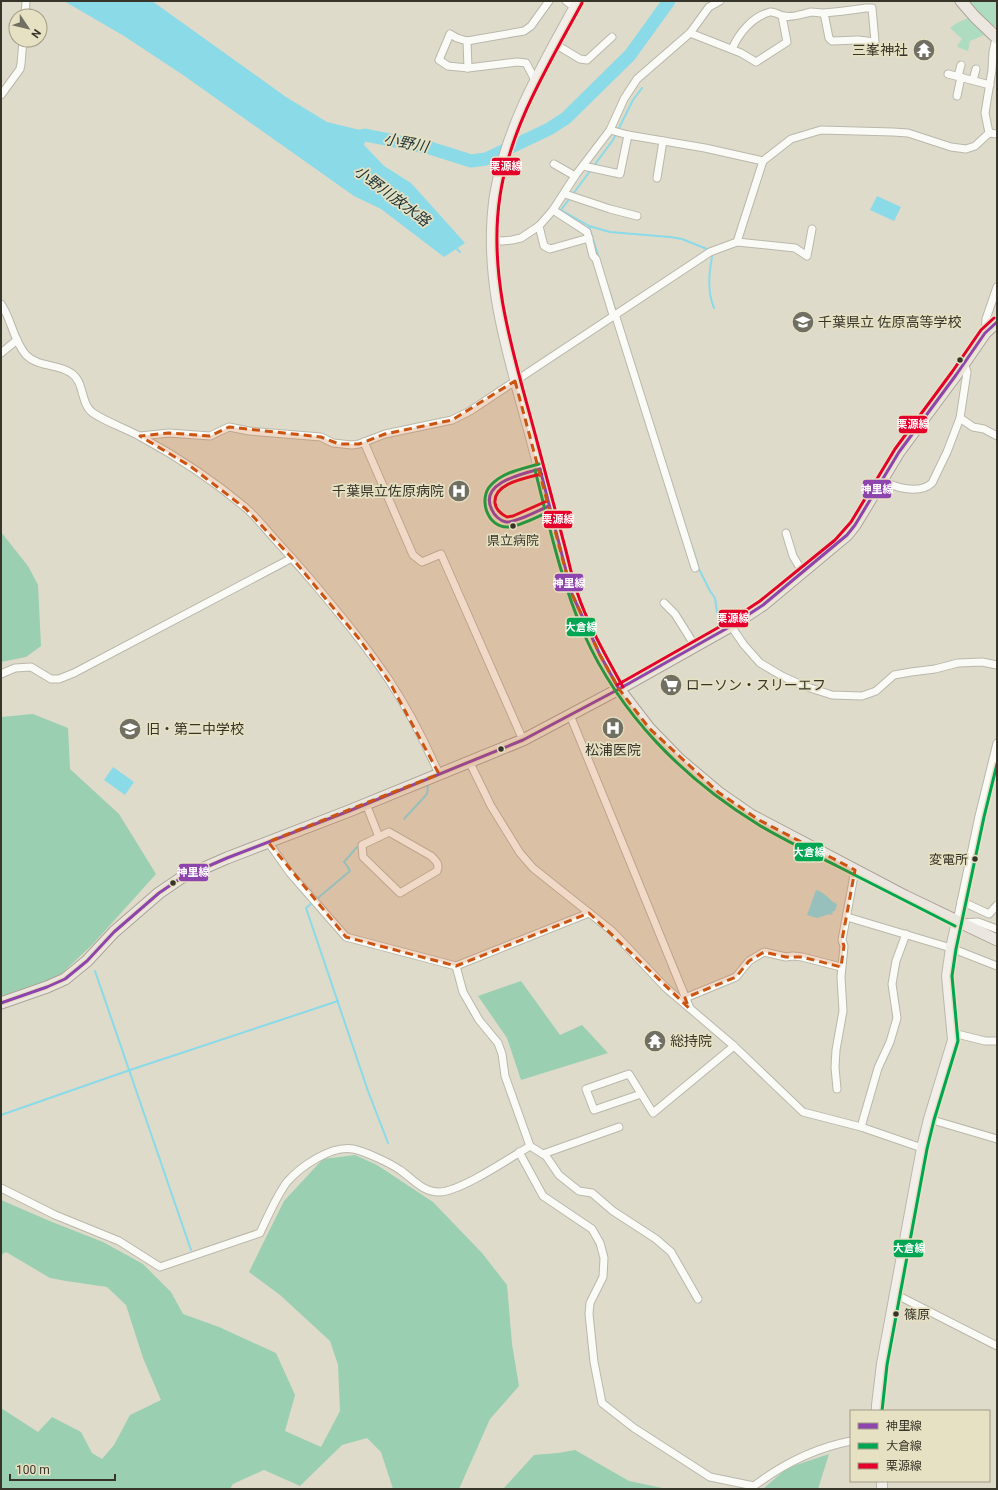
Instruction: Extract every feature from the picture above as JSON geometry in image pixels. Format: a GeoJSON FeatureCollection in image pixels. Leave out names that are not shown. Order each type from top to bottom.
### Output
{"type":"FeatureCollection","features":[{"type":"Feature","properties":{"kind":"main road"},"geometry":{"type":"LineString","coordinates":[[961,1],[997,38]]}},
{"type":"Feature","properties":{"kind":"main road"},"geometry":{"type":"LineString","coordinates":[[1,1003],[47,988],[65,979],[78,970],[114,932],[159,893],[181,878],[523,740],[731,626],[770,600],[847,535],[855,525],[899,452],[985,333],[996,323]]}},
{"type":"Feature","properties":{"kind":"main road"},"geometry":{"type":"LineString","coordinates":[[619,688],[649,728],[679,759],[718,792],[760,820],[856,870],[997,940]]}},
{"type":"Feature","properties":{"kind":"street"},"geometry":{"type":"LineString","coordinates":[[535,80],[526,63],[517,62],[468,68],[448,66],[439,60],[450,34],[467,41],[524,30],[531,26],[549,1]]}},
{"type":"Feature","properties":{"kind":"street"},"geometry":{"type":"LineString","coordinates":[[491,240],[502,241],[521,238],[539,226],[565,194],[582,166],[615,132],[624,99],[637,79],[690,33],[709,7],[720,1]]}},
{"type":"Feature","properties":{"kind":"street"},"geometry":{"type":"LineString","coordinates":[[573,3],[555,44],[527,94],[511,134],[502,165],[491,228],[494,288],[497,308],[515,380],[572,594],[600,655],[619,688]]}},
{"type":"Feature","properties":{"kind":"street"},"geometry":{"type":"LineString","coordinates":[[732,49],[736,39],[744,28],[770,12],[778,13],[782,16],[800,16],[812,12],[872,8],[876,42],[858,40],[832,41],[829,38],[824,12]]}},
{"type":"Feature","properties":{"kind":"street"},"geometry":{"type":"LineString","coordinates":[[690,33],[732,49],[756,62],[787,42],[782,16]]}},
{"type":"Feature","properties":{"kind":"street"},"geometry":{"type":"LineString","coordinates":[[555,44],[580,59],[587,60],[612,37]]}},
{"type":"Feature","properties":{"kind":"street"},"geometry":{"type":"LineString","coordinates":[[989,133],[985,114],[990,85],[993,52],[997,38]]}},
{"type":"Feature","properties":{"kind":"street"},"geometry":{"type":"LineString","coordinates":[[467,41],[468,68]]}},
{"type":"Feature","properties":{"kind":"street"},"geometry":{"type":"LineString","coordinates":[[1,95],[20,69],[22,48]]}},
{"type":"Feature","properties":{"kind":"street"},"geometry":{"type":"LineString","coordinates":[[958,96],[961,65]]}},
{"type":"Feature","properties":{"kind":"street"},"geometry":{"type":"LineString","coordinates":[[973,80],[976,69]]}},
{"type":"Feature","properties":{"kind":"street"},"geometry":{"type":"LineString","coordinates":[[948,74],[990,85]]}},
{"type":"Feature","properties":{"kind":"street"},"geometry":{"type":"LineString","coordinates":[[737,242],[763,161],[791,139],[821,130],[900,132],[951,147],[966,149],[975,146],[989,133]]}},
{"type":"Feature","properties":{"kind":"street"},"geometry":{"type":"LineString","coordinates":[[615,132],[763,161]]}},
{"type":"Feature","properties":{"kind":"street"},"geometry":{"type":"LineString","coordinates":[[989,133],[997,134]]}},
{"type":"Feature","properties":{"kind":"street"},"geometry":{"type":"LineString","coordinates":[[582,166],[620,174],[628,135]]}},
{"type":"Feature","properties":{"kind":"street"},"geometry":{"type":"LineString","coordinates":[[657,178],[663,141]]}},
{"type":"Feature","properties":{"kind":"street"},"geometry":{"type":"LineString","coordinates":[[554,164],[575,176]]}},
{"type":"Feature","properties":{"kind":"street"},"geometry":{"type":"LineString","coordinates":[[565,194],[636,216]]}},
{"type":"Feature","properties":{"kind":"street"},"geometry":{"type":"LineString","coordinates":[[553,210],[587,232],[615,314],[695,568]]}},
{"type":"Feature","properties":{"kind":"street"},"geometry":{"type":"LineString","coordinates":[[539,226],[544,246],[550,249],[589,238]]}},
{"type":"Feature","properties":{"kind":"street"},"geometry":{"type":"LineString","coordinates":[[140,436],[169,433],[210,436],[230,427],[249,431],[320,437],[333,443],[345,445],[359,444],[385,434],[452,420],[470,411],[709,253],[737,242],[795,248],[807,256],[812,229]]}},
{"type":"Feature","properties":{"kind":"street"},"geometry":{"type":"LineString","coordinates":[[985,333],[986,319],[997,287]]}},
{"type":"Feature","properties":{"kind":"street"},"geometry":{"type":"LineString","coordinates":[[1,304],[10,320],[17,340],[32,361],[43,365],[63,368],[72,374],[81,386],[84,398],[91,412],[140,436],[190,466],[246,509],[292,558],[360,640],[389,680],[430,753],[439,774]]}},
{"type":"Feature","properties":{"kind":"street"},"geometry":{"type":"LineString","coordinates":[[1,352],[17,340]]}},
{"type":"Feature","properties":{"kind":"street"},"geometry":{"type":"LineString","coordinates":[[881,481],[901,488],[928,486],[932,483],[960,418],[967,372],[964,363]]}},
{"type":"Feature","properties":{"kind":"street"},"geometry":{"type":"LineString","coordinates":[[960,418],[973,427],[984,429],[997,436]]}},
{"type":"Feature","properties":{"kind":"street"},"geometry":{"type":"LineString","coordinates":[[364,442],[413,555],[422,562],[441,554],[523,740]]}},
{"type":"Feature","properties":{"kind":"street"},"geometry":{"type":"LineString","coordinates":[[786,533],[793,556],[803,573]]}},
{"type":"Feature","properties":{"kind":"street"},"geometry":{"type":"LineString","coordinates":[[1,674],[14,668],[31,667],[51,679],[58,679],[74,673],[292,558]]}},
{"type":"Feature","properties":{"kind":"street"},"geometry":{"type":"LineString","coordinates":[[664,603],[674,614],[695,646]]}},
{"type":"Feature","properties":{"kind":"street"},"geometry":{"type":"LineString","coordinates":[[731,626],[744,645],[760,663],[782,676],[804,686],[832,695],[862,696],[876,691],[894,676],[935,669],[958,663],[982,662],[997,665]]}},
{"type":"Feature","properties":{"kind":"street"},"geometry":{"type":"LineString","coordinates":[[570,715],[689,1008]]}},
{"type":"Feature","properties":{"kind":"street"},"geometry":{"type":"LineString","coordinates":[[877,1410],[876,1405],[882,1364],[922,1148],[929,1119],[953,1040],[947,976],[951,948],[959,922],[961,901],[979,816],[995,764],[997,742]]}},
{"type":"Feature","properties":{"kind":"street"},"geometry":{"type":"LineString","coordinates":[[469,761],[491,806],[520,854],[533,868],[612,931],[666,988],[734,1046],[803,1112],[861,1127],[922,1148]]}},
{"type":"Feature","properties":{"kind":"street"},"geometry":{"type":"LineString","coordinates":[[366,804],[380,837]]}},
{"type":"Feature","properties":{"kind":"street"},"geometry":{"type":"LineString","coordinates":[[389,832],[405,840],[419,850],[432,856],[439,866],[437,870],[400,893],[363,857],[362,845],[380,837],[389,832]]}},
{"type":"Feature","properties":{"kind":"street"},"geometry":{"type":"LineString","coordinates":[[268,842],[290,874],[346,938],[456,966],[589,913]]}},
{"type":"Feature","properties":{"kind":"street"},"geometry":{"type":"LineString","coordinates":[[837,1089],[835,1067],[843,1011],[841,967],[844,946],[842,940],[856,870]]}},
{"type":"Feature","properties":{"kind":"street"},"geometry":{"type":"LineString","coordinates":[[961,901],[989,914],[997,905]]}},
{"type":"Feature","properties":{"kind":"street"},"geometry":{"type":"LineString","coordinates":[[847,917],[951,948],[997,966]]}},
{"type":"Feature","properties":{"kind":"street"},"geometry":{"type":"LineString","coordinates":[[959,922],[978,922],[997,929]]}},
{"type":"Feature","properties":{"kind":"street"},"geometry":{"type":"LineString","coordinates":[[861,1127],[878,1068],[890,1042],[897,1018],[892,981],[896,961],[906,934]]}},
{"type":"Feature","properties":{"kind":"street"},"geometry":{"type":"LineString","coordinates":[[685,998],[736,977],[749,961],[764,952],[786,957],[802,957],[841,967]]}},
{"type":"Feature","properties":{"kind":"street"},"geometry":{"type":"LineString","coordinates":[[456,966],[463,992],[479,1020],[498,1043],[502,1054],[505,1076],[530,1146],[546,1156],[559,1175],[579,1191],[592,1193],[613,1211],[656,1238],[671,1252],[698,1299]]}},
{"type":"Feature","properties":{"kind":"street"},"geometry":{"type":"LineString","coordinates":[[953,1034],[985,1041],[997,1041]]}},
{"type":"Feature","properties":{"kind":"street"},"geometry":{"type":"LineString","coordinates":[[641,1094],[594,1110],[586,1089],[629,1074],[653,1113],[734,1046]]}},
{"type":"Feature","properties":{"kind":"street"},"geometry":{"type":"LineString","coordinates":[[929,1119],[997,1139]]}},
{"type":"Feature","properties":{"kind":"street"},"geometry":{"type":"LineString","coordinates":[[543,1154],[619,1127]]}},
{"type":"Feature","properties":{"kind":"street"},"geometry":{"type":"LineString","coordinates":[[1,1188],[55,1215],[119,1241],[160,1267],[260,1233],[286,1183],[300,1169],[323,1154],[335,1150],[352,1149],[373,1157],[399,1169],[423,1188],[439,1192],[463,1185],[530,1146]]}},
{"type":"Feature","properties":{"kind":"street"},"geometry":{"type":"LineString","coordinates":[[519,1152],[543,1196],[592,1229],[600,1243],[604,1258],[603,1277],[590,1303],[589,1314],[594,1362],[602,1403],[634,1428],[710,1477],[754,1486],[767,1476],[804,1455],[828,1446],[850,1441]]}},
{"type":"Feature","properties":{"kind":"street"},"geometry":{"type":"LineString","coordinates":[[895,1294],[997,1346]]}},
{"type":"Feature","properties":{"kind":"highlighted area"},"geometry":{"type":"Polygon","coordinates":[[[515,381],[572,594],[600,655],[619,689],[649,728],[718,792],[759,820],[855,870],[842,940],[844,946],[841,967],[802,957],[786,957],[764,952],[749,961],[736,977],[685,998],[689,1008],[589,913],[456,966],[346,937],[268,842],[439,774],[389,681],[360,640],[292,558],[246,509],[190,466],[140,436],[169,433],[210,436],[229,427],[321,437],[339,444],[359,444],[385,434],[452,420],[515,381]]]}},
{"type":"Feature","properties":{"kind":"green space"},"geometry":{"type":"Polygon","coordinates":[[[967,1],[997,1],[997,26],[993,27],[967,1]]]}},
{"type":"Feature","properties":{"kind":"green space"},"geometry":{"type":"Polygon","coordinates":[[[968,18],[984,35],[970,41],[968,51],[957,46],[962,39],[950,28],[968,18]]]}},
{"type":"Feature","properties":{"kind":"green space"},"geometry":{"type":"Polygon","coordinates":[[[1,532],[28,566],[38,585],[41,646],[26,657],[1,662],[1,532]]]}},
{"type":"Feature","properties":{"kind":"green space"},"geometry":{"type":"Polygon","coordinates":[[[33,714],[68,728],[70,769],[119,814],[156,874],[93,944],[57,978],[1,998],[1,717],[33,714]]]}},
{"type":"Feature","properties":{"kind":"green space"},"geometry":{"type":"Polygon","coordinates":[[[521,981],[560,1035],[582,1025],[608,1053],[521,1080],[507,1038],[478,996],[521,981]]]}},
{"type":"Feature","properties":{"kind":"green space"},"geometry":{"type":"Polygon","coordinates":[[[355,1155],[377,1165],[433,1202],[482,1253],[507,1285],[512,1344],[519,1386],[490,1419],[459,1489],[393,1489],[381,1452],[367,1438],[342,1445],[300,1486],[264,1470],[233,1484],[230,1489],[1,1489],[1,1408],[38,1432],[52,1417],[81,1432],[92,1453],[102,1459],[114,1445],[130,1415],[161,1400],[143,1358],[126,1305],[107,1287],[50,1278],[6,1252],[1,1255],[1,1200],[103,1242],[143,1264],[171,1292],[183,1314],[219,1327],[276,1353],[295,1395],[285,1431],[321,1447],[340,1411],[338,1365],[330,1341],[280,1295],[249,1272],[284,1201],[323,1159],[355,1155]]]}},
{"type":"Feature","properties":{"kind":"green space"},"geometry":{"type":"Polygon","coordinates":[[[575,1450],[629,1481],[667,1489],[503,1489],[534,1455],[575,1450]]]}},
{"type":"Feature","properties":{"kind":"green space"},"geometry":{"type":"Polygon","coordinates":[[[829,1454],[818,1489],[763,1489],[787,1468],[829,1454]]]}},
{"type":"Feature","properties":{"kind":"water"},"geometry":{"type":"Polygon","coordinates":[[[64,1],[152,1],[286,97],[327,122],[368,132],[364,145],[384,166],[411,183],[465,243],[444,257],[381,209],[354,196],[183,75],[124,36],[64,1]]]}},
{"type":"Feature","properties":{"kind":"water"},"geometry":{"type":"Polygon","coordinates":[[[877,196],[901,207],[894,221],[870,210],[877,196]]]}},
{"type":"Feature","properties":{"kind":"water"},"geometry":{"type":"Polygon","coordinates":[[[113,767],[134,782],[125,795],[104,780],[113,767]]]}},
{"type":"Feature","properties":{"kind":"water"},"geometry":{"type":"Polygon","coordinates":[[[816,890],[823,893],[837,904],[832,915],[830,914],[817,918],[807,915],[816,890]]]}},
{"type":"Feature","properties":{"kind":"waterway","name":"小野川"},"geometry":{"type":"LineString","coordinates":[[350,138],[365,135],[430,148],[471,161],[486,159],[549,129],[566,118],[630,55],[669,1]]}},
{"type":"Feature","properties":{"kind":"waterway"},"geometry":{"type":"LineString","coordinates":[[573,194],[613,140],[633,100],[642,88]]}},
{"type":"Feature","properties":{"kind":"waterway"},"geometry":{"type":"LineString","coordinates":[[570,198],[561,210],[589,226],[599,259]]}},
{"type":"Feature","properties":{"kind":"waterway"},"geometry":{"type":"LineString","coordinates":[[589,226],[610,232],[682,239],[707,249],[712,257],[709,282],[710,295],[714,308]]}},
{"type":"Feature","properties":{"kind":"waterway","name":"小野川放水路"},"geometry":{"type":"LineString","coordinates":[[455,247],[460,252]]}},
{"type":"Feature","properties":{"kind":"waterway"},"geometry":{"type":"LineString","coordinates":[[607,284],[616,312]]}},
{"type":"Feature","properties":{"kind":"waterway"},"geometry":{"type":"LineString","coordinates":[[693,550],[699,569],[715,598],[717,612]]}},
{"type":"Feature","properties":{"kind":"waterway"},"geometry":{"type":"LineString","coordinates":[[404,819],[427,794],[428,785]]}},
{"type":"Feature","properties":{"kind":"waterway"},"geometry":{"type":"LineString","coordinates":[[357,847],[344,862],[350,871],[306,908],[368,1091],[388,1143]]}},
{"type":"Feature","properties":{"kind":"waterway"},"geometry":{"type":"LineString","coordinates":[[95,971],[191,1250]]}},
{"type":"Feature","properties":{"kind":"waterway"},"geometry":{"type":"LineString","coordinates":[[1,1115],[130,1070],[338,1001]]}},
{"type":"Feature","properties":{"kind":"transit line","name":"栗源線"},"geometry":{"type":"LineString","coordinates":[[582,3],[532,96],[512,145],[500,196],[497,228],[498,259],[501,291],[513,353],[574,581],[581,604],[592,628],[623,687]]}},
{"type":"Feature","properties":{"kind":"transit line","name":"栗源線"},"geometry":{"type":"LineString","coordinates":[[617,685],[728,622],[760,601],[835,540],[851,522],[895,449],[981,330],[994,318]]}},
{"type":"Feature","properties":{"kind":"transit line","name":"神里線"},"geometry":{"type":"LineString","coordinates":[[1,1003],[65,979],[87,961],[114,932],[159,893],[181,878],[227,858],[349,811],[523,740],[619,689],[731,626],[763,605],[847,535],[855,525],[899,452],[985,333],[997,322]]}},
{"type":"Feature","properties":{"kind":"transit line","name":"大倉線"},"geometry":{"type":"LineString","coordinates":[[539,464],[501,477],[491,485],[487,491],[485,504],[490,518],[495,523],[508,527],[524,523],[551,511]]}},
{"type":"Feature","properties":{"kind":"transit line","name":"神里線"},"geometry":{"type":"LineString","coordinates":[[540,469],[572,594],[600,655],[619,689]]}},
{"type":"Feature","properties":{"kind":"transit line","name":"神里線"},"geometry":{"type":"LineString","coordinates":[[540,469],[513,477],[496,486],[491,493],[489,501],[494,514],[499,519],[506,522],[521,518],[549,506]]}},
{"type":"Feature","properties":{"kind":"transit line","name":"大倉線"},"geometry":{"type":"LineString","coordinates":[[535,470],[562,573],[584,634],[599,664],[616,692],[635,718],[657,743],[680,766],[705,787],[731,807],[759,825],[955,926]]}},
{"type":"Feature","properties":{"kind":"transit line","name":"栗源線"},"geometry":{"type":"LineString","coordinates":[[541,474],[512,482],[505,486],[496,496],[496,508],[507,517],[513,516],[547,501]]}},
{"type":"Feature","properties":{"kind":"transit line","name":"大倉線"},"geometry":{"type":"LineString","coordinates":[[882,1410],[887,1365],[927,1149],[934,1120],[958,1041],[952,976],[956,949],[984,817],[997,764]]}},
{"type":"Feature","properties":{"kind":"place","name":"三峯神社"},"geometry":{"type":"Point","coordinates":[924,50]}},
{"type":"Feature","properties":{"kind":"place","name":"千葉県立 佐原高等学校"},"geometry":{"type":"Point","coordinates":[803,322]}},
{"type":"Feature","properties":{"kind":"place","name":"千葉県立佐原病院"},"geometry":{"type":"Point","coordinates":[459,491]}},
{"type":"Feature","properties":{"kind":"place","name":"県立病院"},"geometry":{"type":"Point","coordinates":[513,526]}},
{"type":"Feature","properties":{"kind":"place","name":"ローソン・スリーエフ"},"geometry":{"type":"Point","coordinates":[671,685]}},
{"type":"Feature","properties":{"kind":"place","name":"松浦医院"},"geometry":{"type":"Point","coordinates":[613,728]}},
{"type":"Feature","properties":{"kind":"place","name":"旧・第二中学校"},"geometry":{"type":"Point","coordinates":[130,729]}},
{"type":"Feature","properties":{"kind":"place","name":"変電所"},"geometry":{"type":"Point","coordinates":[975,859]}},
{"type":"Feature","properties":{"kind":"place","name":"総持院"},"geometry":{"type":"Point","coordinates":[655,1041]}},
{"type":"Feature","properties":{"kind":"place","name":"篠原"},"geometry":{"type":"Point","coordinates":[896,1314]}}]}
